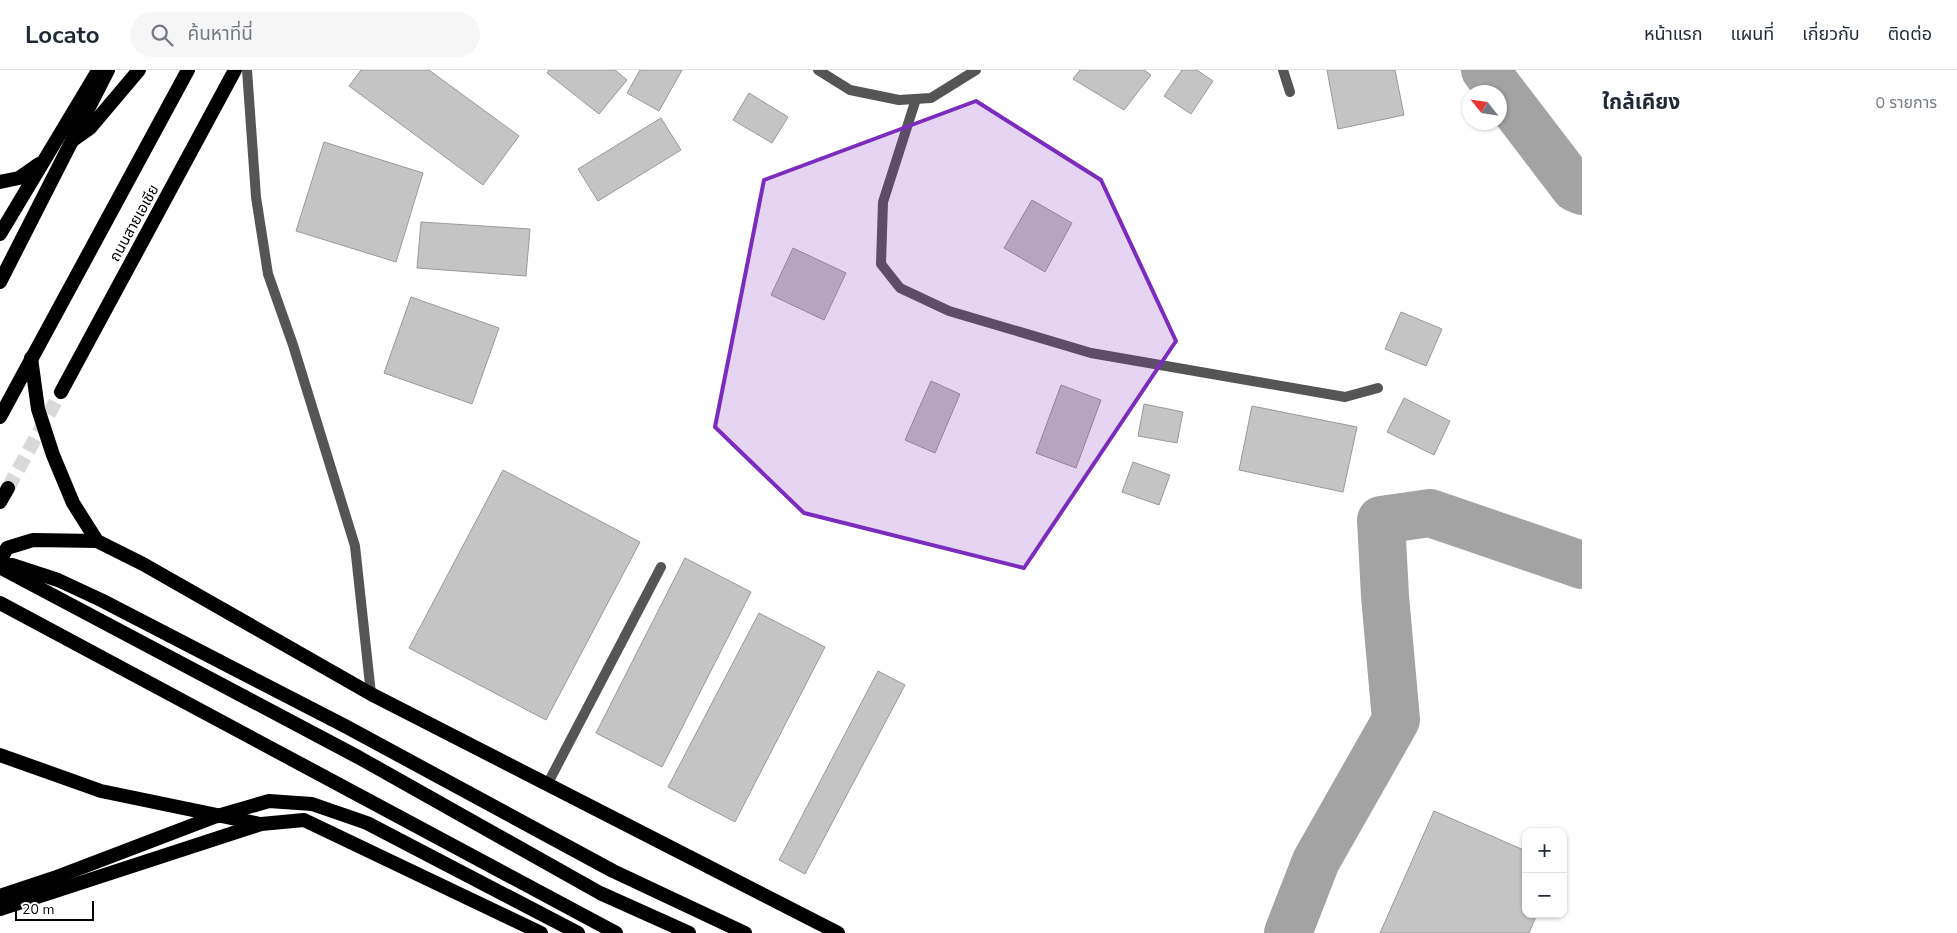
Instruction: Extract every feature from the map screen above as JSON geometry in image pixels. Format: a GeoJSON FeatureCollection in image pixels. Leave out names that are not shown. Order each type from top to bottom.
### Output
{"type":"FeatureCollection","features":[{"type":"Feature","properties":{"kind":"highway"},"geometry":{"type":"LineString","coordinates":[[0,234],[99,70]]}},
{"type":"Feature","properties":{"kind":"highway"},"geometry":{"type":"LineString","coordinates":[[0,282],[108,70]]}},
{"type":"Feature","properties":{"kind":"highway"},"geometry":{"type":"LineString","coordinates":[[0,182],[19,178],[90,128],[139,70]]}},
{"type":"Feature","properties":{"kind":"highway"},"geometry":{"type":"LineString","coordinates":[[0,417],[188,70]]}},
{"type":"Feature","properties":{"kind":"highway","name":"ถนนสายเอเชีย"},"geometry":{"type":"LineString","coordinates":[[60,392],[235,70]]}},
{"type":"Feature","properties":{"kind":"highway"},"geometry":{"type":"LineString","coordinates":[[31,358],[38,409],[52,456],[73,503],[97,541]]}},
{"type":"Feature","properties":{"kind":"highway"},"geometry":{"type":"LineString","coordinates":[[0,502],[8,488]]}},
{"type":"Feature","properties":{"kind":"highway"},"geometry":{"type":"LineString","coordinates":[[0,561],[7,548],[33,540],[97,541],[143,564],[371,694],[838,933]]}},
{"type":"Feature","properties":{"kind":"highway"},"geometry":{"type":"LineString","coordinates":[[0,566],[12,565],[58,580],[102,600],[345,726],[613,870],[745,933]]}},
{"type":"Feature","properties":{"kind":"highway"},"geometry":{"type":"LineString","coordinates":[[0,566],[358,757],[600,893],[689,933]]}},
{"type":"Feature","properties":{"kind":"highway"},"geometry":{"type":"LineString","coordinates":[[0,603],[616,933]]}},
{"type":"Feature","properties":{"kind":"highway"},"geometry":{"type":"LineString","coordinates":[[0,755],[101,791],[261,824]]}},
{"type":"Feature","properties":{"kind":"highway"},"geometry":{"type":"LineString","coordinates":[[0,896],[54,878],[214,817],[269,801],[312,804],[367,823],[578,933]]}},
{"type":"Feature","properties":{"kind":"highway"},"geometry":{"type":"LineString","coordinates":[[0,909],[261,824],[304,820],[541,933]]}},
{"type":"Feature","properties":{"kind":"street"},"geometry":{"type":"LineString","coordinates":[[247,70],[256,196],[268,274],[293,345],[355,546],[371,694]]}},
{"type":"Feature","properties":{"kind":"street"},"geometry":{"type":"LineString","coordinates":[[818,70],[850,90],[899,100],[932,98],[976,70]]}},
{"type":"Feature","properties":{"kind":"street"},"geometry":{"type":"LineString","coordinates":[[1283,70],[1290,92]]}},
{"type":"Feature","properties":{"kind":"street"},"geometry":{"type":"LineString","coordinates":[[916,99],[883,202],[881,264],[900,288],[949,311],[1091,353],[1345,397],[1378,388]]}},
{"type":"Feature","properties":{"kind":"street"},"geometry":{"type":"LineString","coordinates":[[548,783],[661,567]]}},
{"type":"Feature","properties":{"kind":"highlighted area"},"geometry":{"type":"Polygon","coordinates":[[[976,101],[1101,180],[1176,341],[1024,568],[804,513],[715,427],[764,180],[976,101]]]}},
{"type":"Feature","properties":{"kind":"building"},"geometry":{"type":"Polygon","coordinates":[[[361,70],[429,70],[519,136],[483,185],[349,86],[361,70]]]}},
{"type":"Feature","properties":{"kind":"building"},"geometry":{"type":"Polygon","coordinates":[[[549,70],[615,70],[627,80],[599,114],[547,73],[549,70]]]}},
{"type":"Feature","properties":{"kind":"building"},"geometry":{"type":"Polygon","coordinates":[[[640,70],[682,70],[659,111],[627,93],[640,70]]]}},
{"type":"Feature","properties":{"kind":"building"},"geometry":{"type":"Polygon","coordinates":[[[1080,70],[1144,70],[1151,75],[1124,110],[1073,79],[1080,70]]]}},
{"type":"Feature","properties":{"kind":"building"},"geometry":{"type":"Polygon","coordinates":[[[1182,70],[1197,70],[1213,81],[1191,114],[1164,96],[1182,70]]]}},
{"type":"Feature","properties":{"kind":"building"},"geometry":{"type":"Polygon","coordinates":[[[1327,70],[1395,70],[1404,115],[1338,129],[1327,70]]]}},
{"type":"Feature","properties":{"kind":"building"},"geometry":{"type":"Polygon","coordinates":[[[749,93],[788,117],[772,143],[733,120],[749,93]]]}},
{"type":"Feature","properties":{"kind":"building"},"geometry":{"type":"Polygon","coordinates":[[[661,118],[681,150],[598,201],[578,169],[661,118]]]}},
{"type":"Feature","properties":{"kind":"building"},"geometry":{"type":"Polygon","coordinates":[[[324,142],[423,173],[396,262],[296,231],[324,142]]]}},
{"type":"Feature","properties":{"kind":"building"},"geometry":{"type":"Polygon","coordinates":[[[1032,200],[1072,223],[1045,272],[1004,248],[1032,200]]]}},
{"type":"Feature","properties":{"kind":"building"},"geometry":{"type":"Polygon","coordinates":[[[421,222],[530,229],[526,276],[417,268],[421,222]]]}},
{"type":"Feature","properties":{"kind":"building"},"geometry":{"type":"Polygon","coordinates":[[[793,248],[846,273],[824,320],[771,295],[793,248]]]}},
{"type":"Feature","properties":{"kind":"building"},"geometry":{"type":"Polygon","coordinates":[[[411,297],[499,328],[472,404],[384,373],[411,297]]]}},
{"type":"Feature","properties":{"kind":"building"},"geometry":{"type":"Polygon","coordinates":[[[1401,312],[1442,329],[1426,366],[1385,349],[1401,312]]]}},
{"type":"Feature","properties":{"kind":"building"},"geometry":{"type":"Polygon","coordinates":[[[931,381],[960,394],[935,453],[905,440],[931,381]]]}},
{"type":"Feature","properties":{"kind":"building"},"geometry":{"type":"Polygon","coordinates":[[[1061,385],[1101,400],[1076,468],[1036,453],[1061,385]]]}},
{"type":"Feature","properties":{"kind":"building"},"geometry":{"type":"Polygon","coordinates":[[[1404,398],[1450,421],[1434,455],[1387,432],[1404,398]]]}},
{"type":"Feature","properties":{"kind":"building"},"geometry":{"type":"Polygon","coordinates":[[[1144,404],[1183,412],[1177,443],[1138,436],[1144,404]]]}},
{"type":"Feature","properties":{"kind":"building"},"geometry":{"type":"Polygon","coordinates":[[[1252,406],[1357,427],[1343,492],[1239,470],[1252,406]]]}},
{"type":"Feature","properties":{"kind":"building"},"geometry":{"type":"Polygon","coordinates":[[[1133,462],[1170,475],[1159,505],[1122,492],[1133,462]]]}},
{"type":"Feature","properties":{"kind":"building"},"geometry":{"type":"Polygon","coordinates":[[[503,470],[640,542],[546,720],[409,648],[503,470]]]}},
{"type":"Feature","properties":{"kind":"building"},"geometry":{"type":"Polygon","coordinates":[[[685,558],[751,592],[662,767],[596,733],[685,558]]]}},
{"type":"Feature","properties":{"kind":"building"},"geometry":{"type":"Polygon","coordinates":[[[759,613],[825,647],[735,822],[668,787],[759,613]]]}},
{"type":"Feature","properties":{"kind":"building"},"geometry":{"type":"Polygon","coordinates":[[[878,671],[905,685],[805,874],[779,860],[878,671]]]}},
{"type":"Feature","properties":{"kind":"building"},"geometry":{"type":"Polygon","coordinates":[[[1434,811],[1522,849],[1522,918],[1535,918],[1529,933],[1380,933],[1434,811]]]}},
{"type":"Feature","properties":{"kind":"waterway"},"geometry":{"type":"LineString","coordinates":[[1485,70],[1575,188],[1582,191]]}},
{"type":"Feature","properties":{"kind":"waterway"},"geometry":{"type":"LineString","coordinates":[[1288,933],[1316,861],[1396,720],[1385,596],[1381,520],[1430,513],[1582,565]]}},
{"type":"Feature","properties":{"kind":"tunnel"},"geometry":{"type":"LineString","coordinates":[[8,488],[61,392]]}}]}
